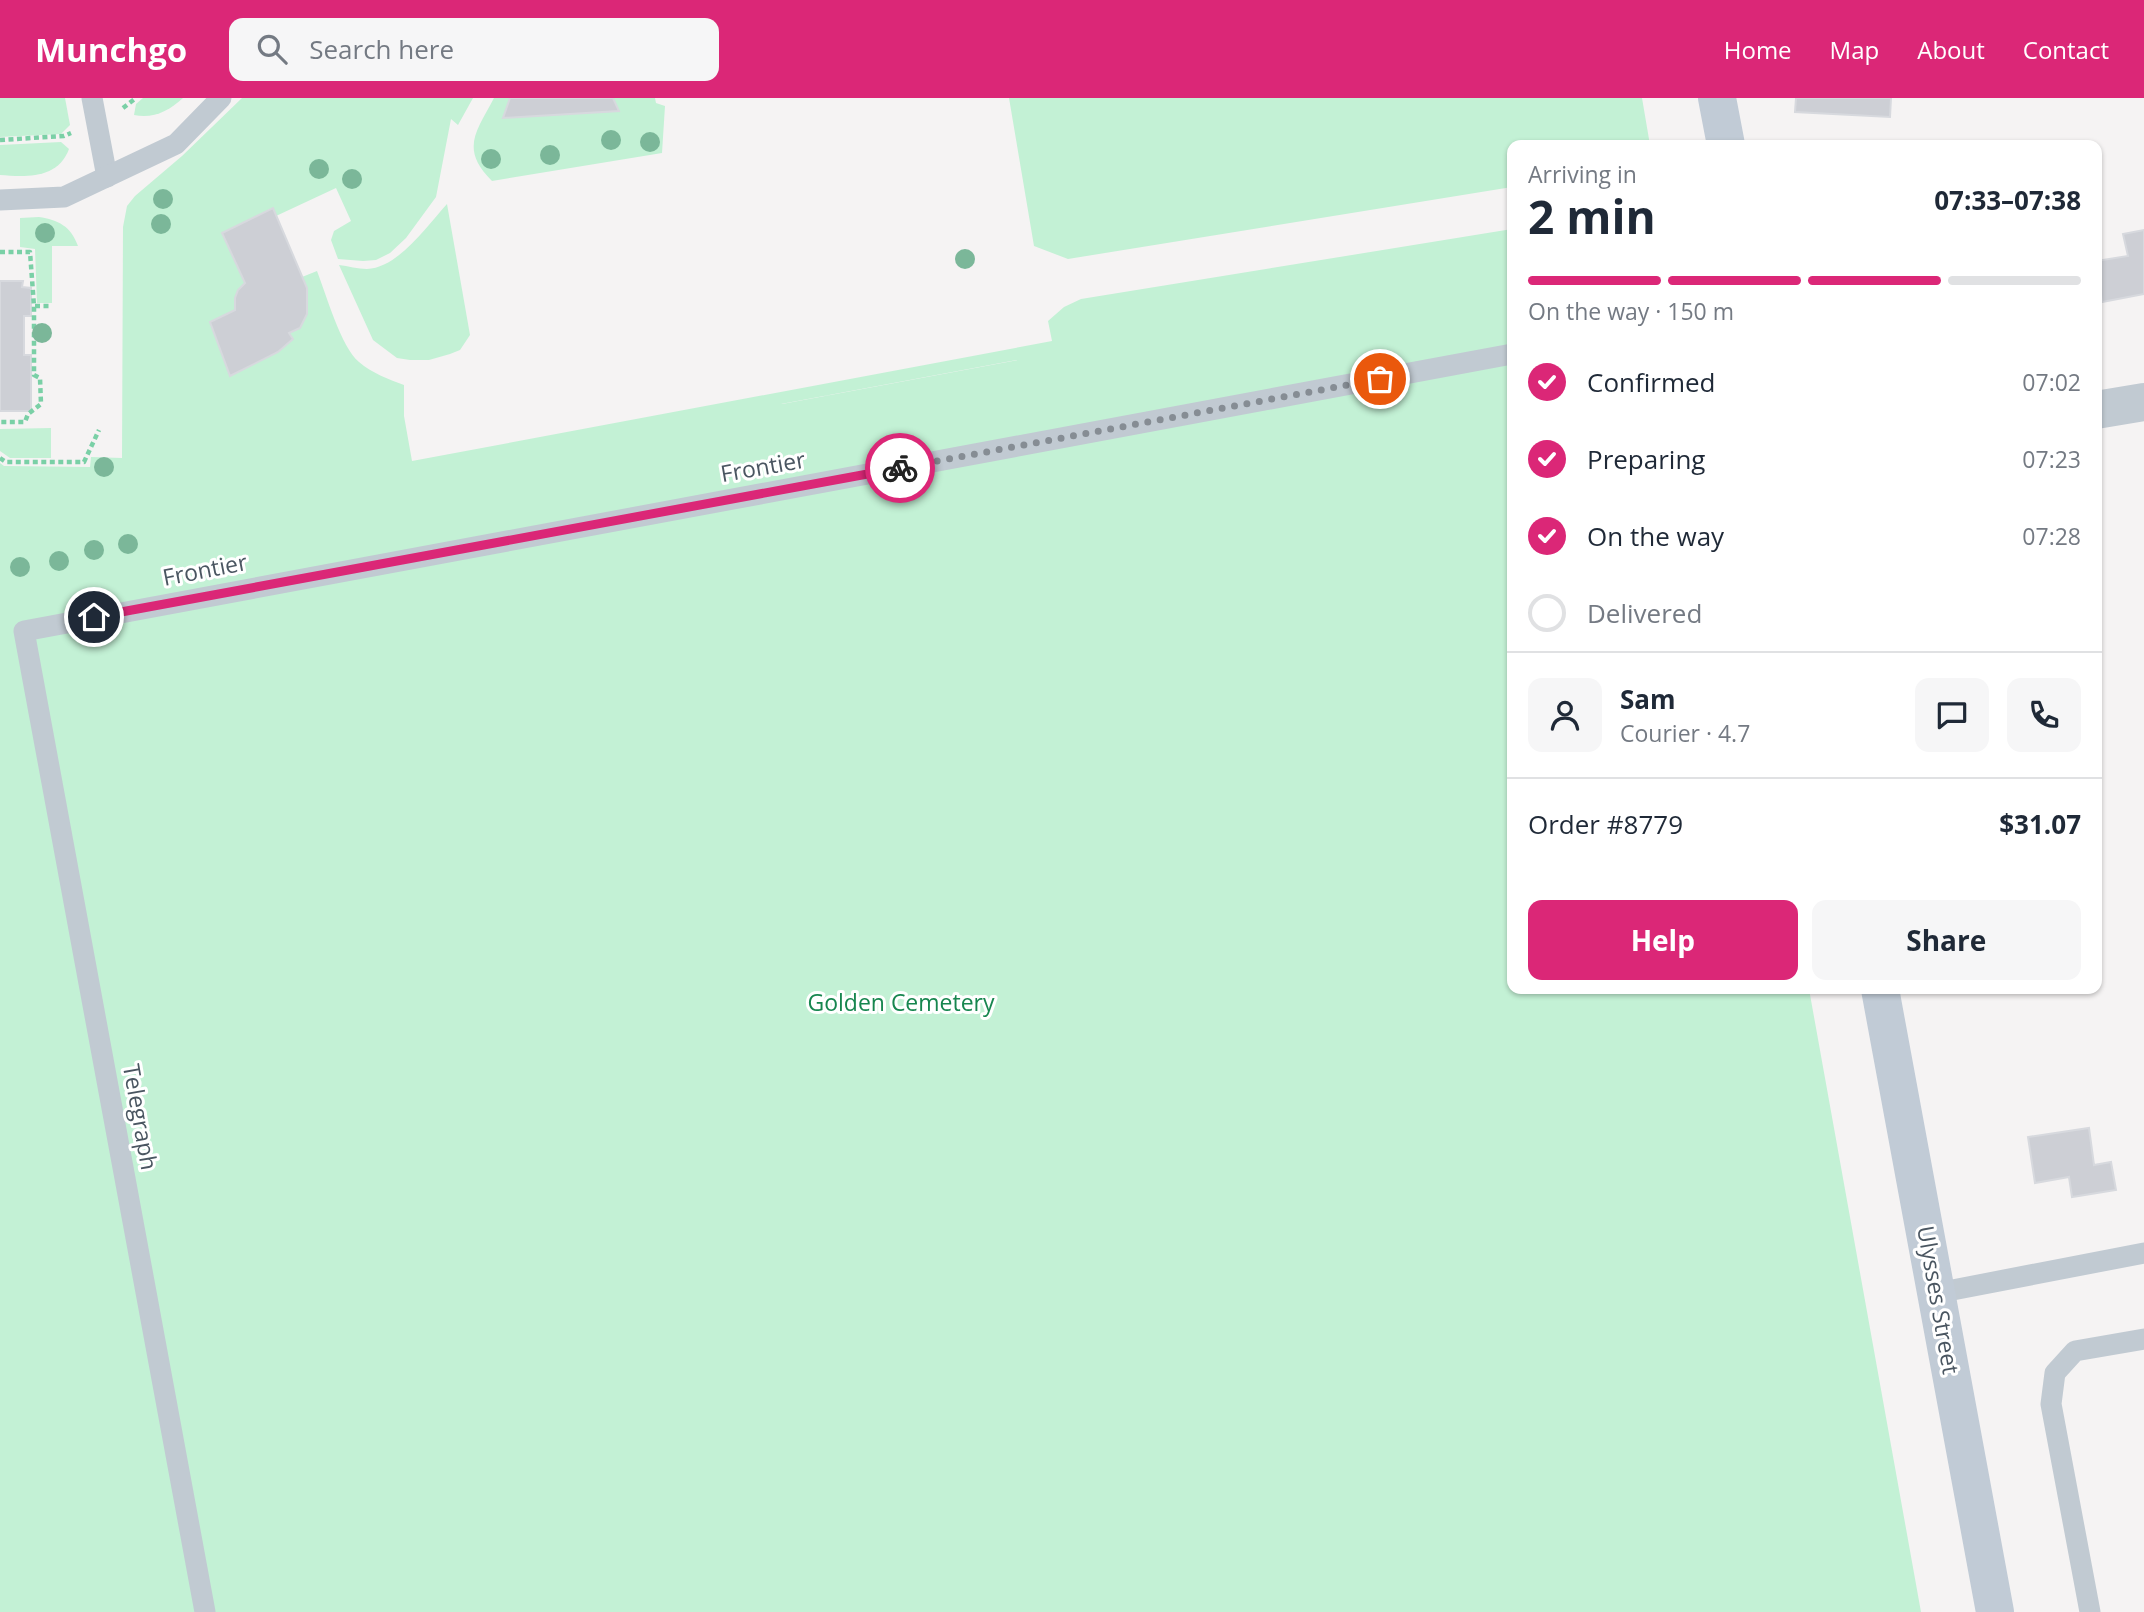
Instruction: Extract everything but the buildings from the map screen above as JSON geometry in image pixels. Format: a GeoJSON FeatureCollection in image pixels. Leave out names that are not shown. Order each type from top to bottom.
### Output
{"type":"FeatureCollection","features":[{"type":"Feature","properties":{"kind":"street"},"geometry":{"type":"LineString","coordinates":[[1717,98],[1725,140]]}},
{"type":"Feature","properties":{"kind":"street"},"geometry":{"type":"LineString","coordinates":[[2102,409],[2144,402]]}},
{"type":"Feature","properties":{"kind":"street","name":"Ulysses Street"},"geometry":{"type":"LineString","coordinates":[[1882,994],[1995,1612]]}},
{"type":"Feature","properties":{"kind":"lane"},"geometry":{"type":"LineString","coordinates":[[92,98],[107,177]]}},
{"type":"Feature","properties":{"kind":"lane"},"geometry":{"type":"LineString","coordinates":[[0,201],[64,197],[107,177],[176,144],[220,98]]}},
{"type":"Feature","properties":{"kind":"lane","name":"Frontier"},"geometry":{"type":"LineString","coordinates":[[24,631],[1507,355]]}},
{"type":"Feature","properties":{"kind":"lane","name":"Telegraph"},"geometry":{"type":"LineString","coordinates":[[24,631],[205,1612]]}},
{"type":"Feature","properties":{"kind":"lane"},"geometry":{"type":"LineString","coordinates":[[1937,1293],[2144,1253]]}},
{"type":"Feature","properties":{"kind":"lane"},"geometry":{"type":"LineString","coordinates":[[2090,1612],[2051,1404],[2055,1373],[2075,1351],[2144,1339]]}},
{"type":"Feature","properties":{"kind":"path"},"geometry":{"type":"LineString","coordinates":[[0,252],[30,252],[34,306],[34,375],[40,379],[41,404],[28,414],[26,422],[0,422]]}},
{"type":"Feature","properties":{"kind":"path"},"geometry":{"type":"LineString","coordinates":[[34,306],[51,306]]}},
{"type":"Feature","properties":{"kind":"path"},"geometry":{"type":"LineString","coordinates":[[0,458],[6,462],[84,462],[99,430]]}},
{"type":"Feature","properties":{"kind":"green space"},"geometry":{"type":"Polygon","coordinates":[[[0,98],[65,98],[70,125],[61,134],[0,137],[0,98]]]}},
{"type":"Feature","properties":{"kind":"green space"},"geometry":{"type":"Polygon","coordinates":[[[143,98],[183,98],[160,113],[134,115],[136,104],[143,98]]]}},
{"type":"Feature","properties":{"kind":"green space","name":"Golden Cemetery"},"geometry":{"type":"Polygon","coordinates":[[[242,98],[473,98],[458,125],[451,119],[436,197],[406,238],[390,253],[376,260],[338,259],[331,240],[334,231],[351,221],[336,188],[276,216],[272,208],[222,233],[245,283],[237,295],[235,310],[210,323],[230,376],[278,352],[293,339],[289,333],[300,328],[307,309],[302,277],[317,271],[340,333],[352,355],[369,369],[404,385],[404,416],[412,461],[1052,341],[1048,321],[1064,307],[1081,299],[1507,230],[1507,994],[1810,994],[1921,1612],[0,1612],[0,463],[4,466],[90,467],[91,457],[122,458],[123,227],[127,206],[182,156],[242,98]],[[1377,293],[781,404],[782,404],[1377,293]]]}},
{"type":"Feature","properties":{"kind":"green space"},"geometry":{"type":"Polygon","coordinates":[[[494,98],[510,98],[504,118],[619,111],[613,98],[655,98],[656,103],[665,106],[662,153],[492,181],[476,159],[474,140],[494,98]]]}},
{"type":"Feature","properties":{"kind":"green space"},"geometry":{"type":"Polygon","coordinates":[[[1009,98],[1642,98],[1649,140],[1507,140],[1507,188],[1068,259],[1034,246],[1009,98]]]}},
{"type":"Feature","properties":{"kind":"green space"},"geometry":{"type":"Polygon","coordinates":[[[61,142],[69,149],[64,159],[49,171],[30,176],[0,175],[0,145],[61,142]]]}},
{"type":"Feature","properties":{"kind":"green space"},"geometry":{"type":"Polygon","coordinates":[[[447,204],[470,335],[460,350],[450,354],[429,360],[397,358],[373,340],[339,265],[367,269],[390,262],[421,234],[447,204]]]}},
{"type":"Feature","properties":{"kind":"green space"},"geometry":{"type":"Polygon","coordinates":[[[39,217],[63,225],[72,233],[78,246],[52,246],[52,303],[37,303],[35,249],[20,247],[20,218],[39,217]]]}},
{"type":"Feature","properties":{"kind":"green space"},"geometry":{"type":"Polygon","coordinates":[[[51,428],[51,458],[10,458],[0,451],[0,429],[51,428]]]}},
{"type":"Feature","properties":{"kind":"way so far"},"geometry":{"type":"LineString","coordinates":[[900,468],[1380,379]]}},
{"type":"Feature","properties":{"kind":"route"},"geometry":{"type":"LineString","coordinates":[[94,617],[900,468]]}}]}
